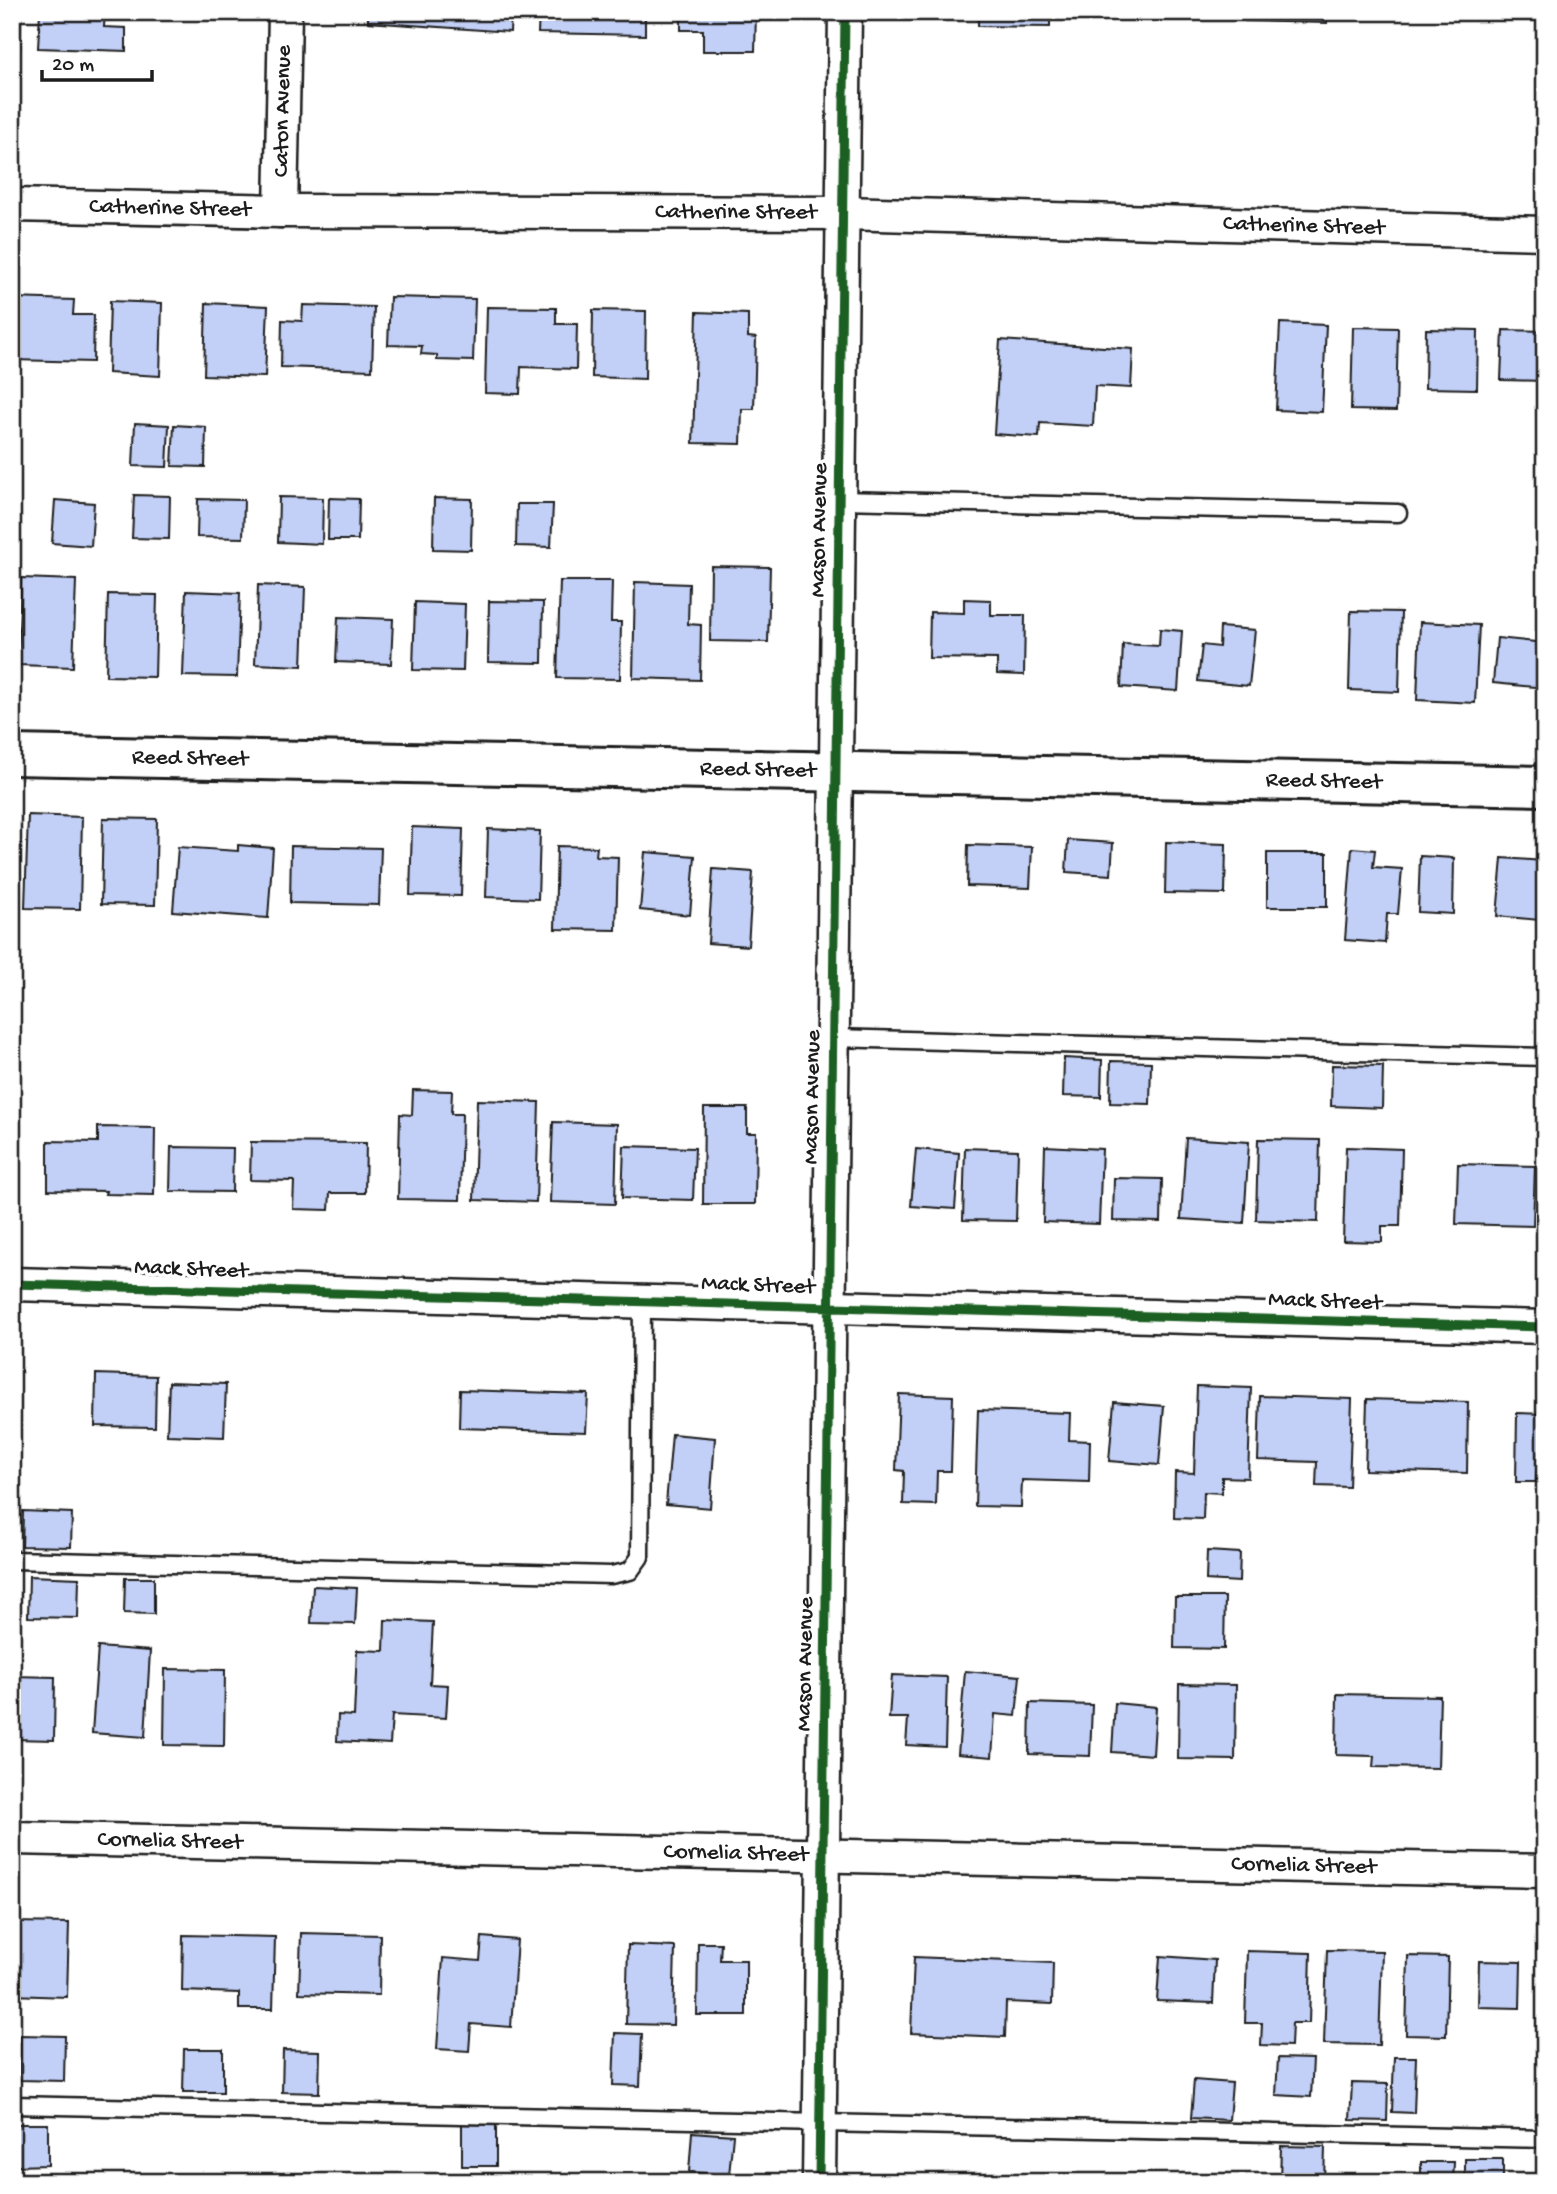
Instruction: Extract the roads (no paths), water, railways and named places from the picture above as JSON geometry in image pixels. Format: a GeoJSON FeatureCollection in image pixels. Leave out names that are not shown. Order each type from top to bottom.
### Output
{"type":"FeatureCollection","features":[{"type":"Feature","properties":{"kind":"street","name":"Caton Avenue"},"geometry":{"type":"LineString","coordinates":[[281,211],[285,12]]}},
{"type":"Feature","properties":{"kind":"street","name":"Mason Avenue"},"geometry":{"type":"LineString","coordinates":[[819,2182],[845,12]]}},
{"type":"Feature","properties":{"kind":"street","name":"Catherine Street"},"geometry":{"type":"LineString","coordinates":[[12,205],[281,211],[843,213],[1545,233]]}},
{"type":"Feature","properties":{"kind":"street","name":"Reed Street"},"geometry":{"type":"LineString","coordinates":[[12,755],[1545,786]]}},
{"type":"Feature","properties":{"kind":"street","name":"Mack Street"},"geometry":{"type":"LineString","coordinates":[[12,1284],[1545,1327]]}},
{"type":"Feature","properties":{"kind":"street","name":"Cornelia Street"},"geometry":{"type":"LineString","coordinates":[[12,1838],[1545,1871]]}},
{"type":"Feature","properties":{"kind":"lane"},"geometry":{"type":"LineString","coordinates":[[839,500],[1398,513]]}},
{"type":"Feature","properties":{"kind":"lane"},"geometry":{"type":"LineString","coordinates":[[833,1038],[1545,1057]]}},
{"type":"Feature","properties":{"kind":"lane"},"geometry":{"type":"LineString","coordinates":[[12,1560],[611,1575],[630,1571],[640,1557],[642,1302]]}},
{"type":"Feature","properties":{"kind":"lane"},"geometry":{"type":"LineString","coordinates":[[12,2105],[1545,2139]]}}]}
